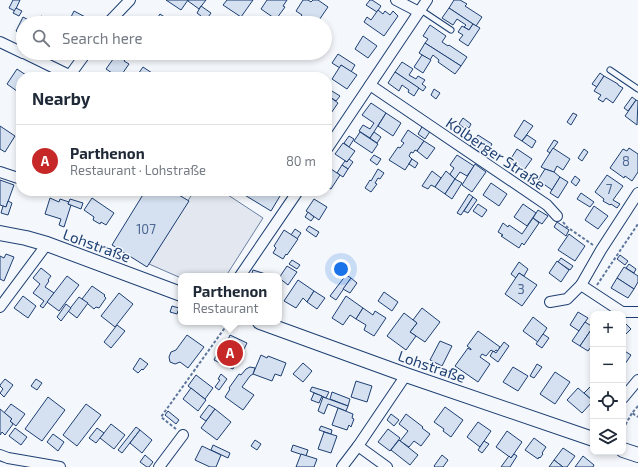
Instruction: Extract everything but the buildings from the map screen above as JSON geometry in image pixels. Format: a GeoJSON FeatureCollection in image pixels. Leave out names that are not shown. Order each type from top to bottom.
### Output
{"type":"FeatureCollection","features":[{"type":"Feature","properties":{"kind":"main road","name":"Lohstraße"},"geometry":{"type":"LineString","coordinates":[[0,233],[47,244],[178,293]]}},
{"type":"Feature","properties":{"kind":"main road","name":"Lohstraße"},"geometry":{"type":"LineString","coordinates":[[268,325],[406,375],[590,436]]}},
{"type":"Feature","properties":{"kind":"main road"},"geometry":{"type":"LineString","coordinates":[[626,451],[638,455]]}},
{"type":"Feature","properties":{"kind":"street"},"geometry":{"type":"LineString","coordinates":[[115,16],[130,0]]}},
{"type":"Feature","properties":{"kind":"street"},"geometry":{"type":"LineString","coordinates":[[396,0],[420,11]]}},
{"type":"Feature","properties":{"kind":"street"},"geometry":{"type":"LineString","coordinates":[[332,142],[427,0]]}},
{"type":"Feature","properties":{"kind":"street"},"geometry":{"type":"LineString","coordinates":[[0,42],[16,50]]}},
{"type":"Feature","properties":{"kind":"street"},"geometry":{"type":"LineString","coordinates":[[38,60],[63,72]]}},
{"type":"Feature","properties":{"kind":"street"},"geometry":{"type":"LineString","coordinates":[[74,72],[82,60]]}},
{"type":"Feature","properties":{"kind":"street","name":"Kolberger Straße"},"geometry":{"type":"LineString","coordinates":[[370,85],[547,206],[557,216]]}},
{"type":"Feature","properties":{"kind":"street"},"geometry":{"type":"LineString","coordinates":[[0,172],[16,177]]}},
{"type":"Feature","properties":{"kind":"street"},"geometry":{"type":"LineString","coordinates":[[550,302],[567,299],[581,285],[601,250],[638,194]]}},
{"type":"Feature","properties":{"kind":"street"},"geometry":{"type":"LineString","coordinates":[[242,273],[295,196]]}},
{"type":"Feature","properties":{"kind":"street"},"geometry":{"type":"LineString","coordinates":[[0,307],[47,244]]}},
{"type":"Feature","properties":{"kind":"street"},"geometry":{"type":"LineString","coordinates":[[581,285],[622,312],[638,312]]}},
{"type":"Feature","properties":{"kind":"street"},"geometry":{"type":"LineString","coordinates":[[342,467],[406,375]]}},
{"type":"Feature","properties":{"kind":"street"},"geometry":{"type":"LineString","coordinates":[[626,394],[638,380]]}},
{"type":"Feature","properties":{"kind":"street"},"geometry":{"type":"LineString","coordinates":[[159,467],[183,435]]}},
{"type":"Feature","properties":{"kind":"street"},"geometry":{"type":"LineString","coordinates":[[358,446],[387,467]]}},
{"type":"Feature","properties":{"kind":"street"},"geometry":{"type":"LineString","coordinates":[[0,455],[8,458],[60,467]]}},
{"type":"Feature","properties":{"kind":"lane"},"geometry":{"type":"LineString","coordinates":[[420,11],[451,30]]}},
{"type":"Feature","properties":{"kind":"lane"},"geometry":{"type":"LineString","coordinates":[[610,70],[638,89]]}},
{"type":"Feature","properties":{"kind":"path"},"geometry":{"type":"LineString","coordinates":[[557,216],[568,227],[601,250]]}},
{"type":"Feature","properties":{"kind":"path"},"geometry":{"type":"LineString","coordinates":[[592,293],[638,224]]}},
{"type":"Feature","properties":{"kind":"path"},"geometry":{"type":"LineString","coordinates":[[183,435],[160,417],[227,325]]}},
{"type":"Feature","properties":{"kind":"path"},"geometry":{"type":"LineString","coordinates":[[626,424],[638,406]]}},
{"type":"Feature","properties":{"kind":"path"},"geometry":{"type":"LineString","coordinates":[[632,413],[638,417]]}},
{"type":"Feature","properties":{"kind":"shaded area"},"geometry":{"type":"Polygon","coordinates":[[[191,196],[230,196],[263,218],[228,273],[178,273],[178,277],[149,264],[191,196]]]}},
{"type":"Feature","properties":{"kind":"place","name":"Parthenon"},"geometry":{"type":"Point","coordinates":[230,353]}}]}
